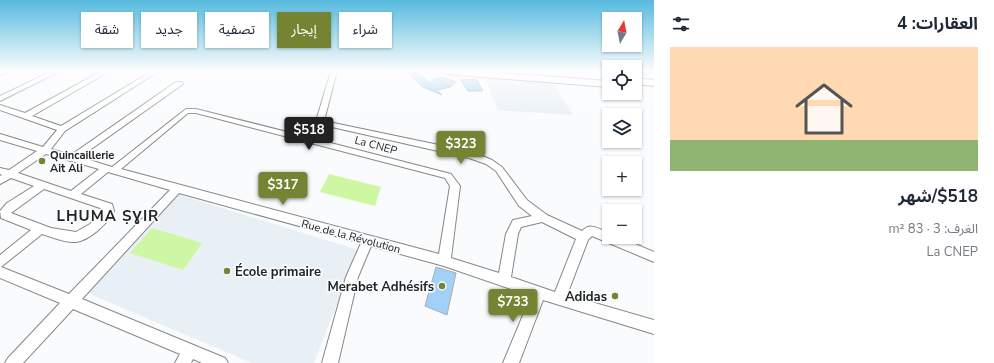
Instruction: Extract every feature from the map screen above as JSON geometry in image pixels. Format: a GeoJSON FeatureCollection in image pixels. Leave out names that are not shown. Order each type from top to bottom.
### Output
{"type":"FeatureCollection","features":[{"type":"Feature","properties":{"kind":"street"},"geometry":{"type":"LineString","coordinates":[[0,98],[21,88]]}},
{"type":"Feature","properties":{"kind":"street"},"geometry":{"type":"LineString","coordinates":[[26,116],[77,88]]}},
{"type":"Feature","properties":{"kind":"street"},"geometry":{"type":"LineString","coordinates":[[0,181],[45,150],[62,129],[129,88]]}},
{"type":"Feature","properties":{"kind":"street"},"geometry":{"type":"LineString","coordinates":[[73,158],[173,88]]}},
{"type":"Feature","properties":{"kind":"street"},"geometry":{"type":"LineString","coordinates":[[314,141],[329,88]]}},
{"type":"Feature","properties":{"kind":"street"},"geometry":{"type":"LineString","coordinates":[[0,107],[62,129]]}},
{"type":"Feature","properties":{"kind":"street","name":"La CNEP"},"geometry":{"type":"LineString","coordinates":[[110,169],[186,111],[196,111],[448,176],[455,186],[444,261]]}},
{"type":"Feature","properties":{"kind":"street"},"geometry":{"type":"LineString","coordinates":[[319,122],[423,144],[495,164],[523,203],[542,218],[654,257]]}},
{"type":"Feature","properties":{"kind":"street","name":"Rue de la Révolution"},"geometry":{"type":"LineString","coordinates":[[0,137],[176,189],[444,261],[559,299],[654,326]]}},
{"type":"Feature","properties":{"kind":"street"},"geometry":{"type":"LineString","coordinates":[[73,195],[110,169]]}},
{"type":"Feature","properties":{"kind":"street"},"geometry":{"type":"LineString","coordinates":[[0,171],[10,174],[43,185],[73,195],[108,207],[109,211],[85,234],[76,237],[41,228],[5,215],[5,212],[12,206],[43,185]]}},
{"type":"Feature","properties":{"kind":"street"},"geometry":{"type":"LineString","coordinates":[[13,363],[176,189]]}},
{"type":"Feature","properties":{"kind":"street"},"geometry":{"type":"LineString","coordinates":[[504,281],[512,234],[517,223],[542,218]]}},
{"type":"Feature","properties":{"kind":"street"},"geometry":{"type":"LineString","coordinates":[[0,262],[41,228]]}},
{"type":"Feature","properties":{"kind":"street"},"geometry":{"type":"LineString","coordinates":[[559,299],[587,234]]}},
{"type":"Feature","properties":{"kind":"street"},"geometry":{"type":"LineString","coordinates":[[330,363],[352,277],[368,240]]}},
{"type":"Feature","properties":{"kind":"street"},"geometry":{"type":"LineString","coordinates":[[0,272],[70,301],[186,357],[220,363]]}},
{"type":"Feature","properties":{"kind":"street"},"geometry":{"type":"LineString","coordinates":[[511,363],[539,292]]}},
{"type":"Feature","properties":{"kind":"shaded area"},"geometry":{"type":"Polygon","coordinates":[[[490,88],[556,88],[573,115],[498,110],[490,88]]]}},
{"type":"Feature","properties":{"kind":"shaded area","name":"École primaire"},"geometry":{"type":"Polygon","coordinates":[[[177,194],[358,250],[314,363],[252,363],[85,292],[177,194]]]}},
{"type":"Feature","properties":{"kind":"green space"},"geometry":{"type":"Polygon","coordinates":[[[329,174],[381,187],[375,206],[320,192],[329,174]]]}},
{"type":"Feature","properties":{"kind":"green space"},"geometry":{"type":"Polygon","coordinates":[[[152,228],[202,243],[183,270],[130,253],[152,228]]]}},
{"type":"Feature","properties":{"kind":"building"},"geometry":{"type":"Polygon","coordinates":[[[425,88],[446,88],[437,90],[442,95],[425,88]]]}},
{"type":"Feature","properties":{"kind":"building"},"geometry":{"type":"Polygon","coordinates":[[[466,88],[481,88],[483,91],[468,91],[466,88]]]}},
{"type":"Feature","properties":{"kind":"building","name":"Merabet Adhésifs"},"geometry":{"type":"Polygon","coordinates":[[[436,267],[456,273],[447,315],[425,306],[436,267]]]}},
{"type":"Feature","properties":{"kind":"place","name":"Quincaillerie Ait Ali"},"geometry":{"type":"Point","coordinates":[42,161]}},
{"type":"Feature","properties":{"kind":"place","name":"École primaire"},"geometry":{"type":"Point","coordinates":[227,271]}},
{"type":"Feature","properties":{"kind":"place","name":"Merabet Adhésifs"},"geometry":{"type":"Point","coordinates":[442,286]}},
{"type":"Feature","properties":{"kind":"place","name":"Adidas"},"geometry":{"type":"Point","coordinates":[615,296]}},
{"type":"Feature","properties":{"kind":"district","name":"LḤUMA ṢƔIR"},"geometry":{"type":"Point","coordinates":[108,216]}}]}
